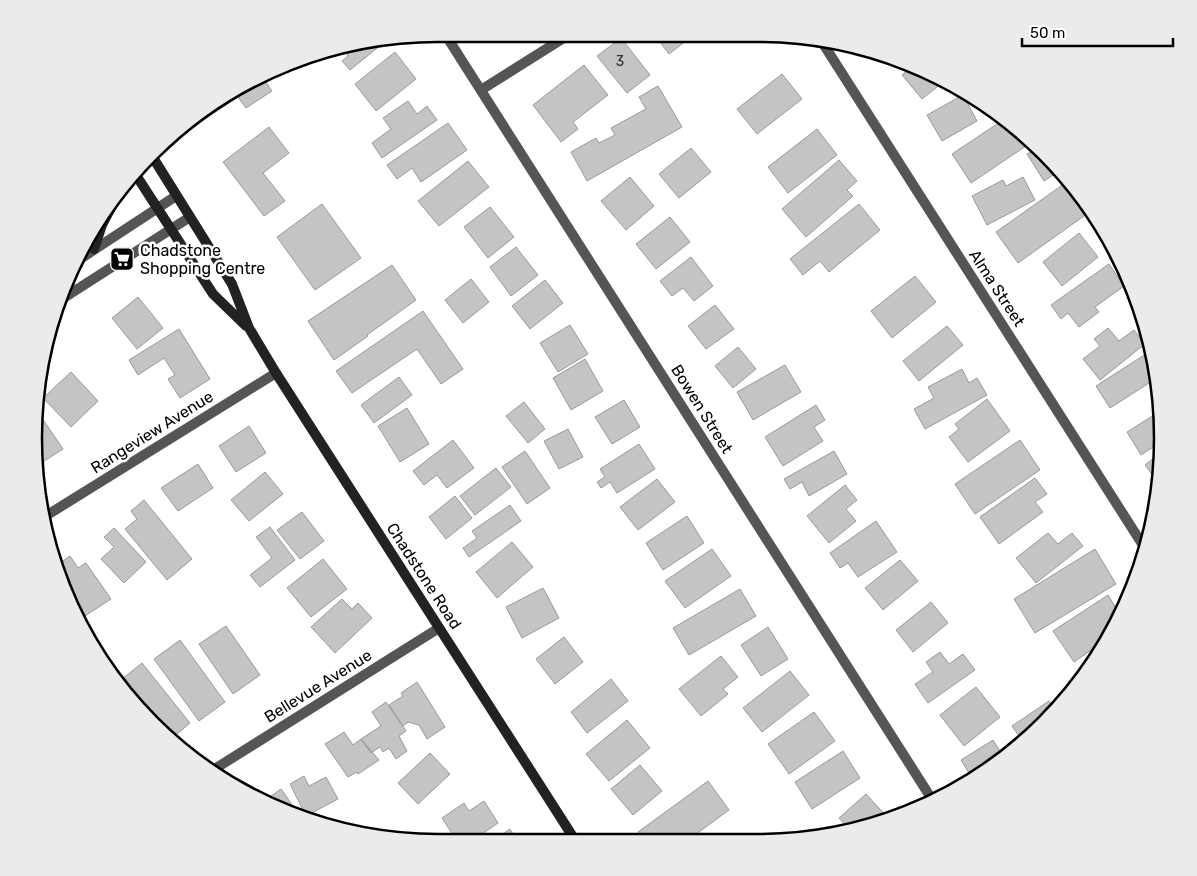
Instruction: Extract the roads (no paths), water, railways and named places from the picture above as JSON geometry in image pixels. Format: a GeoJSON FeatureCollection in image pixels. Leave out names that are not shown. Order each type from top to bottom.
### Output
{"type":"FeatureCollection","features":[{"type":"Feature","properties":{"kind":"street","name":"Bowen Street"},"geometry":{"type":"LineString","coordinates":[[450,42],[930,795]]}},
{"type":"Feature","properties":{"kind":"street"},"geometry":{"type":"LineString","coordinates":[[481,90],[557,42]]}},
{"type":"Feature","properties":{"kind":"street","name":"Alma Street"},"geometry":{"type":"LineString","coordinates":[[826,48],[1141,542]]}},
{"type":"Feature","properties":{"kind":"street","name":"Chadstone Road"},"geometry":{"type":"LineString","coordinates":[[155,161],[232,284],[249,328],[276,372],[570,834]]}},
{"type":"Feature","properties":{"kind":"street","name":"Chadstone Road"},"geometry":{"type":"LineString","coordinates":[[139,180],[213,294],[249,328]]}},
{"type":"Feature","properties":{"kind":"street"},"geometry":{"type":"LineString","coordinates":[[88,254],[176,196]]}},
{"type":"Feature","properties":{"kind":"street"},"geometry":{"type":"LineString","coordinates":[[70,294],[190,217]]}},
{"type":"Feature","properties":{"kind":"street"},"geometry":{"type":"LineString","coordinates":[[94,250],[99,233]]}},
{"type":"Feature","properties":{"kind":"street","name":"Rangeview Avenue"},"geometry":{"type":"LineString","coordinates":[[50,513],[276,372]]}},
{"type":"Feature","properties":{"kind":"street","name":"Bellevue Avenue"},"geometry":{"type":"LineString","coordinates":[[218,767],[439,628]]}},
{"type":"Feature","properties":{"kind":"place","name":"Chadstone Shopping Centre"},"geometry":{"type":"Point","coordinates":[122,259]}}]}
